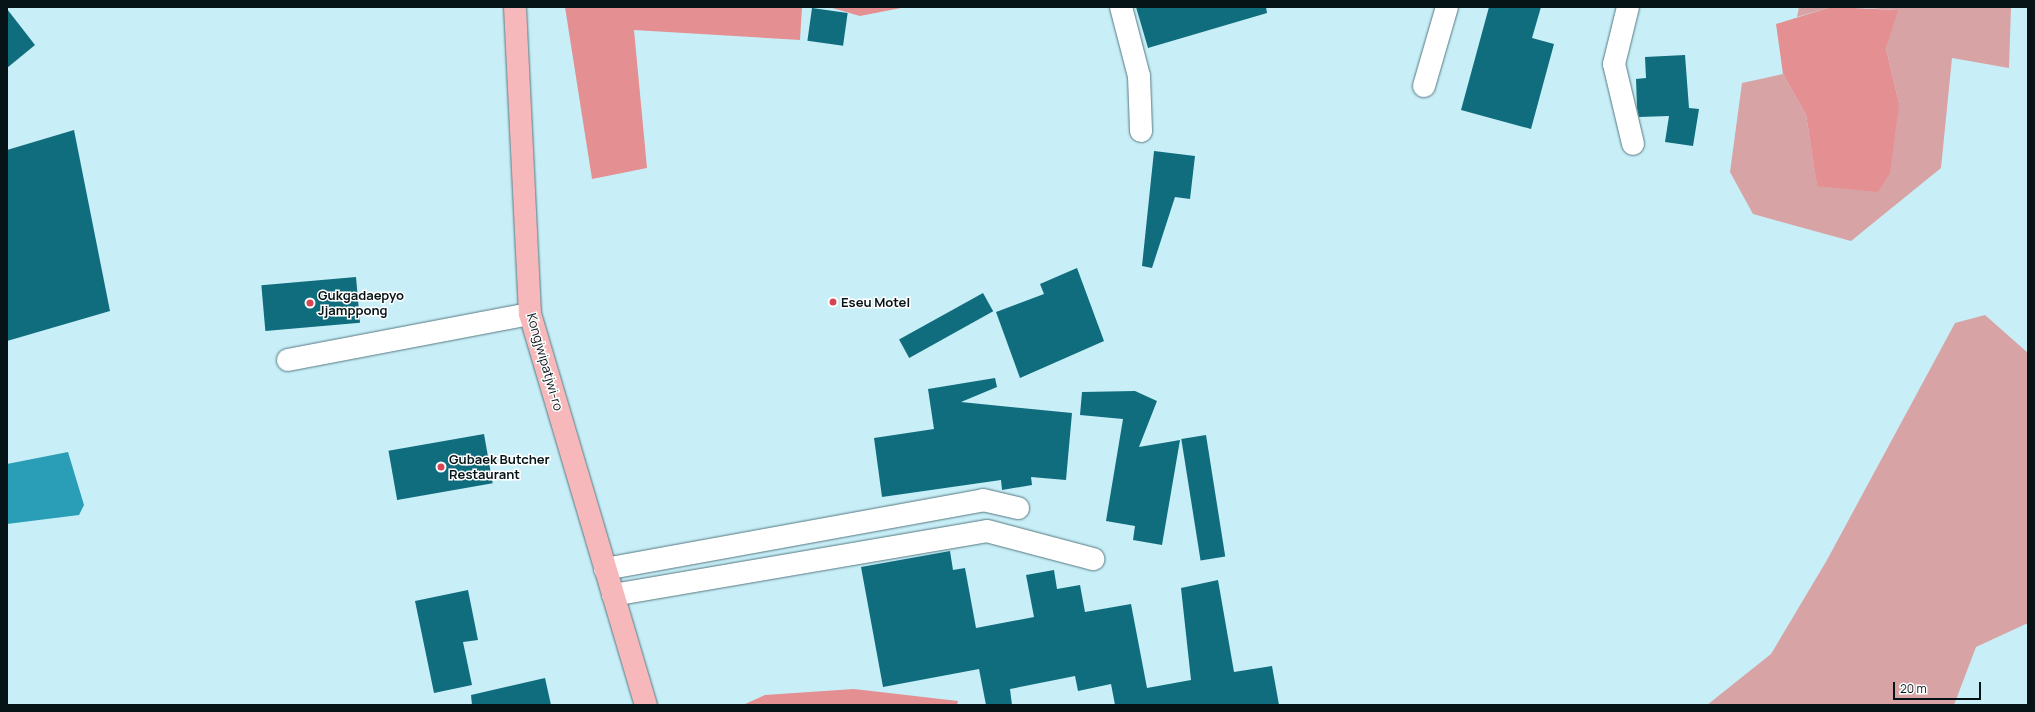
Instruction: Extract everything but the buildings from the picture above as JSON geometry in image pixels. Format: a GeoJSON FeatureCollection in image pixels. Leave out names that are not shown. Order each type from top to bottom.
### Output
{"type":"FeatureCollection","features":[{"type":"Feature","properties":{"kind":"main road","name":"Kongjwipatjwi-ro"},"geometry":{"type":"LineString","coordinates":[[515,7],[530,314],[646,705]]}},
{"type":"Feature","properties":{"kind":"lane"},"geometry":{"type":"LineString","coordinates":[[1121,7],[1139,76],[1141,131]]}},
{"type":"Feature","properties":{"kind":"lane"},"geometry":{"type":"LineString","coordinates":[[1424,86],[1447,7]]}},
{"type":"Feature","properties":{"kind":"lane"},"geometry":{"type":"LineString","coordinates":[[1628,7],[1614,64],[1633,144]]}},
{"type":"Feature","properties":{"kind":"lane"},"geometry":{"type":"LineString","coordinates":[[288,360],[530,314]]}},
{"type":"Feature","properties":{"kind":"lane"},"geometry":{"type":"LineString","coordinates":[[606,569],[983,500],[1018,508]]}},
{"type":"Feature","properties":{"kind":"lane"},"geometry":{"type":"LineString","coordinates":[[613,595],[987,531],[1093,559]]}},
{"type":"Feature","properties":{"kind":"shaded area"},"geometry":{"type":"Polygon","coordinates":[[[565,7],[802,7],[800,40],[634,30],[647,168],[592,179],[565,7]]]}},
{"type":"Feature","properties":{"kind":"shaded area"},"geometry":{"type":"Polygon","coordinates":[[[829,7],[906,7],[860,16],[829,7]]]}},
{"type":"Feature","properties":{"kind":"shaded area"},"geometry":{"type":"Polygon","coordinates":[[[1799,7],[1831,7],[1797,17],[1799,7]]]}},
{"type":"Feature","properties":{"kind":"shaded area"},"geometry":{"type":"Polygon","coordinates":[[[1831,7],[1898,10],[1886,49],[1899,103],[1890,173],[1878,192],[1817,186],[1806,115],[1783,74],[1776,24],[1831,7]]]}},
{"type":"Feature","properties":{"kind":"shaded area"},"geometry":{"type":"Polygon","coordinates":[[[1852,7],[2011,7],[2009,68],[1952,58],[1941,168],[1851,241],[1753,214],[1730,172],[1742,83],[1783,74],[1806,115],[1817,185],[1899,103],[1886,49],[1897,10],[1852,7]]]}},
{"type":"Feature","properties":{"kind":"shaded area"},"geometry":{"type":"Polygon","coordinates":[[[1985,315],[2028,353],[2028,623],[1976,647],[1954,705],[1707,705],[1771,654],[1827,560],[1955,323],[1985,315]]]}},
{"type":"Feature","properties":{"kind":"shaded area"},"geometry":{"type":"Polygon","coordinates":[[[854,689],[958,701],[957,705],[743,705],[765,695],[854,689]]]}},
{"type":"Feature","properties":{"kind":"water"},"geometry":{"type":"Polygon","coordinates":[[[68,452],[84,505],[79,515],[7,524],[7,464],[68,452]]]}},
{"type":"Feature","properties":{"kind":"place","name":"Eseu Motel"},"geometry":{"type":"Point","coordinates":[833,302]}},
{"type":"Feature","properties":{"kind":"place","name":"Gukgadaepyo Jjamppong"},"geometry":{"type":"Point","coordinates":[310,303]}},
{"type":"Feature","properties":{"kind":"place","name":"Gubaek Butcher Restaurant"},"geometry":{"type":"Point","coordinates":[441,467]}}]}
